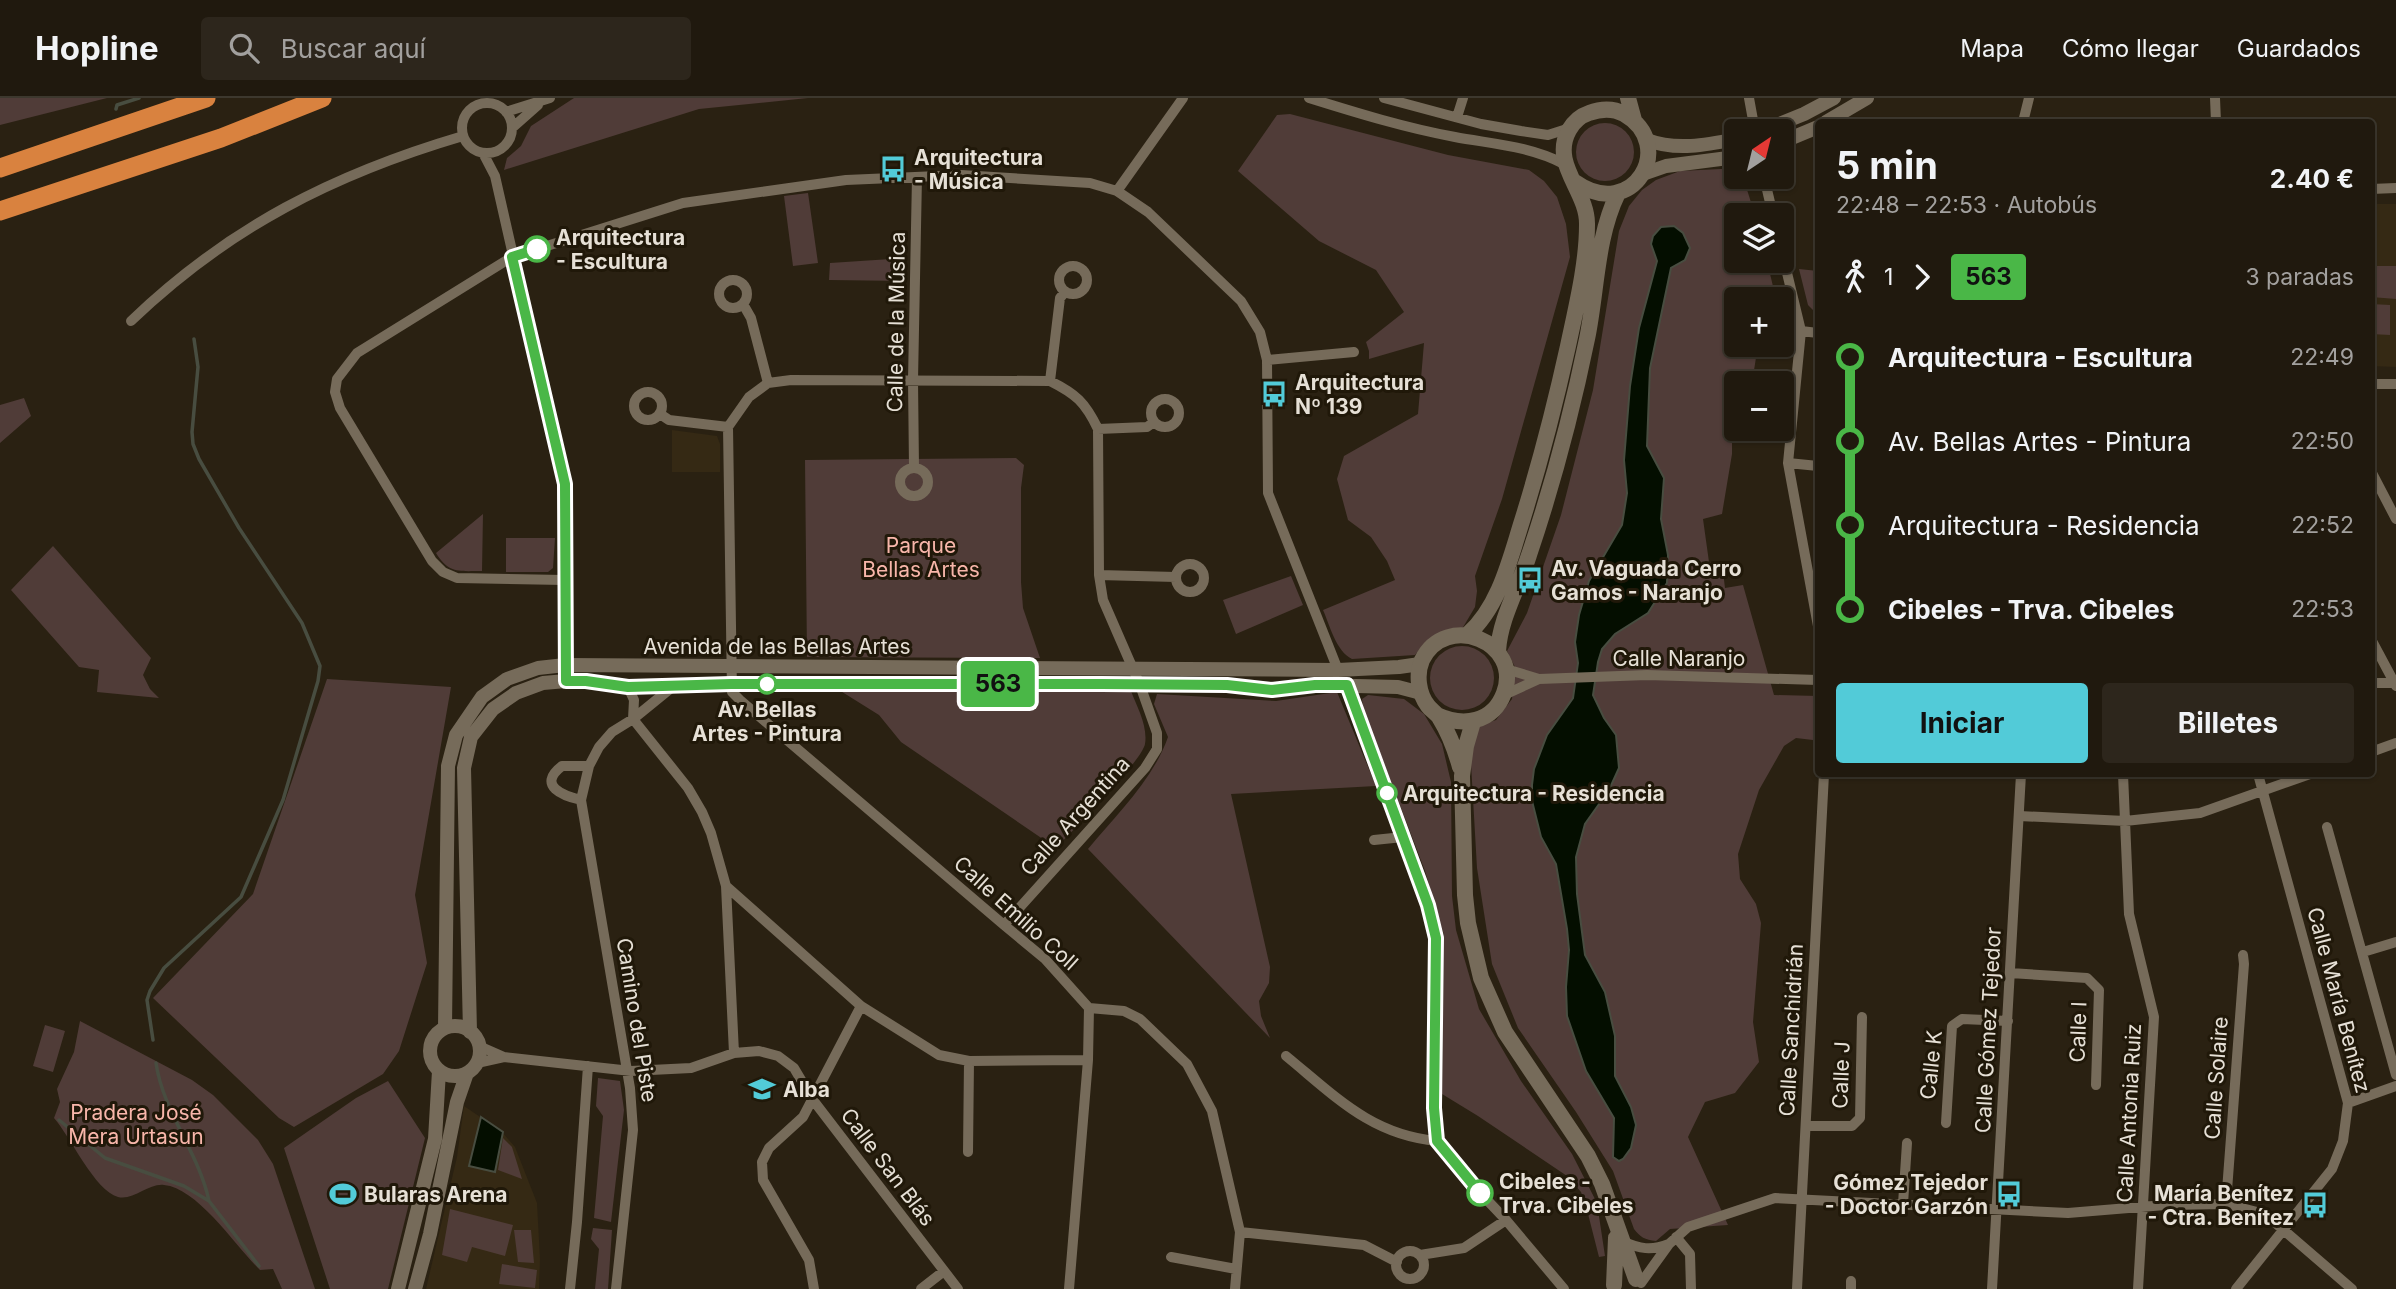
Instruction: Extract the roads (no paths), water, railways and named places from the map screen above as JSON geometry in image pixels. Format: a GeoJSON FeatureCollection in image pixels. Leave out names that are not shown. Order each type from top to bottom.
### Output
{"type":"FeatureCollection","features":[{"type":"Feature","properties":{"kind":"highway"},"geometry":{"type":"LineString","coordinates":[[0,168],[206,98]]}},
{"type":"Feature","properties":{"kind":"highway"},"geometry":{"type":"LineString","coordinates":[[0,211],[221,138],[322,98]]}},
{"type":"Feature","properties":{"kind":"main road"},"geometry":{"type":"LineString","coordinates":[[1586,114],[1592,98]]}},
{"type":"Feature","properties":{"kind":"main road"},"geometry":{"type":"LineString","coordinates":[[1628,98],[1634,120]]}},
{"type":"Feature","properties":{"kind":"main road"},"geometry":{"type":"LineString","coordinates":[[1468,634],[1479,624],[1489,608],[1510,559],[1553,415],[1578,293],[1588,223],[1575,182],[1564,164],[1565,139],[1570,128],[1586,114],[1602,109],[1619,111],[1634,120],[1647,140],[1648,158],[1643,174],[1633,186],[1619,193],[1603,195],[1588,191],[1575,182]]}},
{"type":"Feature","properties":{"kind":"main road"},"geometry":{"type":"LineString","coordinates":[[1497,651],[1499,632],[1522,577],[1548,499],[1587,338],[1605,223],[1619,193]]}},
{"type":"Feature","properties":{"kind":"main road"},"geometry":{"type":"LineString","coordinates":[[1437,715],[1450,721],[1473,722],[1488,715],[1504,695],[1506,669],[1497,651],[1479,637],[1468,634],[1444,638],[1434,644],[1420,664],[1418,678],[1421,694],[1454,745],[1462,776]]}},
{"type":"Feature","properties":{"kind":"main road"},"geometry":{"type":"LineString","coordinates":[[1473,722],[1462,776],[1465,895],[1468,923],[1482,978],[1505,1032],[1588,1156],[1602,1184],[1619,1234],[1641,1284]]}},
{"type":"Feature","properties":{"kind":"main road"},"geometry":{"type":"LineString","coordinates":[[1612,1287],[1619,1234]]}},
{"type":"Feature","properties":{"kind":"main road"},"geometry":{"type":"LineString","coordinates":[[1612,1287],[1625,1279],[1641,1284]]}},
{"type":"Feature","properties":{"kind":"street"},"geometry":{"type":"LineString","coordinates":[[1117,191],[1183,98]]}},
{"type":"Feature","properties":{"kind":"street"},"geometry":{"type":"LineString","coordinates":[[1310,98],[1349,111],[1453,137],[1543,153],[1564,164]]}},
{"type":"Feature","properties":{"kind":"street"},"geometry":{"type":"LineString","coordinates":[[1384,98],[1481,124],[1548,135],[1570,128]]}},
{"type":"Feature","properties":{"kind":"street"},"geometry":{"type":"LineString","coordinates":[[1457,117],[1463,98]]}},
{"type":"Feature","properties":{"kind":"street"},"geometry":{"type":"LineString","coordinates":[[1749,98],[1753,119]]}},
{"type":"Feature","properties":{"kind":"street"},"geometry":{"type":"LineString","coordinates":[[1792,119],[1834,98]]}},
{"type":"Feature","properties":{"kind":"street"},"geometry":{"type":"LineString","coordinates":[[1831,119],[1867,98]]}},
{"type":"Feature","properties":{"kind":"street"},"geometry":{"type":"LineString","coordinates":[[2025,119],[2029,98]]}},
{"type":"Feature","properties":{"kind":"street"},"geometry":{"type":"LineString","coordinates":[[2215,98],[2216,119]]}},
{"type":"Feature","properties":{"kind":"street"},"geometry":{"type":"LineString","coordinates":[[506,112],[545,100]]}},
{"type":"Feature","properties":{"kind":"street"},"geometry":{"type":"LineString","coordinates":[[512,128],[545,100]]}},
{"type":"Feature","properties":{"kind":"street"},"geometry":{"type":"LineString","coordinates":[[495,176],[499,151],[509,141],[512,128],[506,112],[485,101],[471,108],[466,114],[463,136],[474,150],[483,153],[499,151]]}},
{"type":"Feature","properties":{"kind":"street"},"geometry":{"type":"LineString","coordinates":[[1794,137],[1815,128]]}},
{"type":"Feature","properties":{"kind":"street"},"geometry":{"type":"LineString","coordinates":[[131,321],[194,266],[248,229],[302,197],[358,172],[463,136]]}},
{"type":"Feature","properties":{"kind":"street"},"geometry":{"type":"LineString","coordinates":[[1647,140],[1665,147],[1724,141]]}},
{"type":"Feature","properties":{"kind":"street"},"geometry":{"type":"LineString","coordinates":[[483,153],[495,176],[565,484],[566,681]]}},
{"type":"Feature","properties":{"kind":"street"},"geometry":{"type":"LineString","coordinates":[[1643,174],[1666,166],[1724,159]]}},
{"type":"Feature","properties":{"kind":"street"},"geometry":{"type":"LineString","coordinates":[[564,580],[457,578],[443,572],[432,561],[340,408],[335,392],[337,379],[357,353],[512,257],[683,203],[846,180],[961,175],[1090,183],[1117,191],[1147,212],[1241,301],[1260,332],[1267,360],[1268,493],[1338,670]]}},
{"type":"Feature","properties":{"kind":"street","name":"Calle de la Música"},"geometry":{"type":"LineString","coordinates":[[914,468],[917,177]]}},
{"type":"Feature","properties":{"kind":"street"},"geometry":{"type":"LineString","coordinates":[[2375,189],[2396,188]]}},
{"type":"Feature","properties":{"kind":"street"},"geometry":{"type":"LineString","coordinates":[[1787,273],[1801,331],[1788,463],[1815,610]]}},
{"type":"Feature","properties":{"kind":"street"},"geometry":{"type":"LineString","coordinates":[[1050,380],[1060,298],[1065,292]]}},
{"type":"Feature","properties":{"kind":"street"},"geometry":{"type":"LineString","coordinates":[[743,304],[751,317],[768,383]]}},
{"type":"Feature","properties":{"kind":"street"},"geometry":{"type":"LineString","coordinates":[[1801,331],[1815,333]]}},
{"type":"Feature","properties":{"kind":"street"},"geometry":{"type":"LineString","coordinates":[[1267,360],[1353,352]]}},
{"type":"Feature","properties":{"kind":"street"},"geometry":{"type":"LineString","coordinates":[[731,684],[728,427],[749,397],[768,383],[791,380],[1050,380],[1075,394],[1088,408],[1098,429],[1099,575],[1103,600],[1140,685]]}},
{"type":"Feature","properties":{"kind":"street"},"geometry":{"type":"LineString","coordinates":[[2375,384],[2396,384]]}},
{"type":"Feature","properties":{"kind":"street"},"geometry":{"type":"LineString","coordinates":[[660,414],[669,420],[728,427]]}},
{"type":"Feature","properties":{"kind":"street"},"geometry":{"type":"LineString","coordinates":[[1098,429],[1147,427],[1154,422]]}},
{"type":"Feature","properties":{"kind":"street"},"geometry":{"type":"LineString","coordinates":[[1788,463],[1815,466]]}},
{"type":"Feature","properties":{"kind":"street"},"geometry":{"type":"LineString","coordinates":[[2375,479],[2396,519]]}},
{"type":"Feature","properties":{"kind":"street"},"geometry":{"type":"LineString","coordinates":[[1099,575],[1176,577]]}},
{"type":"Feature","properties":{"kind":"street"},"geometry":{"type":"LineString","coordinates":[[2375,646],[2395,684]]}},
{"type":"Feature","properties":{"kind":"street","name":"Avenida de las Bellas Artes"},"geometry":{"type":"LineString","coordinates":[[444,1028],[448,766],[456,735],[482,697],[507,679],[538,668],[565,666],[1338,670],[1420,664]]}},
{"type":"Feature","properties":{"kind":"street","name":"Calle Naranjo"},"geometry":{"type":"LineString","coordinates":[[1506,669],[1539,679],[1647,675],[1815,680]]}},
{"type":"Feature","properties":{"kind":"street","name":"Calle Naranjo"},"geometry":{"type":"LineString","coordinates":[[1504,695],[1539,679]]}},
{"type":"Feature","properties":{"kind":"street","name":"Avenida de las Bellas Artes"},"geometry":{"type":"LineString","coordinates":[[470,1032],[464,768],[471,737],[493,709],[516,693],[543,683],[586,681],[628,687],[676,684],[1227,685],[1272,690],[1315,685],[1347,685],[1398,687],[1421,694]]}},
{"type":"Feature","properties":{"kind":"street"},"geometry":{"type":"LineString","coordinates":[[2375,683],[2395,684]]}},
{"type":"Feature","properties":{"kind":"street","name":"Camino del Piste"},"geometry":{"type":"LineString","coordinates":[[616,1289],[633,1130],[629,1070],[581,800],[589,766],[599,747],[612,732],[633,719],[676,684]]}},
{"type":"Feature","properties":{"kind":"street","name":"Calle Emilio Coll"},"geometry":{"type":"LineString","coordinates":[[731,684],[732,692],[740,700],[1045,959],[1089,1008]]}},
{"type":"Feature","properties":{"kind":"street","name":"Calle Argentina"},"geometry":{"type":"LineString","coordinates":[[1004,925],[1145,768],[1157,750],[1157,733],[1140,685]]}},
{"type":"Feature","properties":{"kind":"street"},"geometry":{"type":"LineString","coordinates":[[1347,685],[1428,905],[1436,938],[1434,1108],[1437,1141],[1564,1289]]}},
{"type":"Feature","properties":{"kind":"street"},"geometry":{"type":"LineString","coordinates":[[628,687],[634,701],[633,719],[688,788],[711,833],[726,886],[734,1053]]}},
{"type":"Feature","properties":{"kind":"street"},"geometry":{"type":"LineString","coordinates":[[2375,751],[2396,743]]}},
{"type":"Feature","properties":{"kind":"street"},"geometry":{"type":"LineString","coordinates":[[581,800],[560,794],[554,788],[554,774],[562,766],[589,766]]}},
{"type":"Feature","properties":{"kind":"street","name":"Calle Sanchidrián"},"geometry":{"type":"LineString","coordinates":[[1797,1289],[1824,777]]}},
{"type":"Feature","properties":{"kind":"street","name":"Calle Gómez Tejedor"},"geometry":{"type":"LineString","coordinates":[[1992,1289],[2021,777]]}},
{"type":"Feature","properties":{"kind":"street","name":"Calle Antonia Ruiz"},"geometry":{"type":"LineString","coordinates":[[2123,777],[2129,914],[2154,1017],[2137,1289]]}},
{"type":"Feature","properties":{"kind":"street","name":"Calle María Benítez"},"geometry":{"type":"LineString","coordinates":[[2236,1289],[2332,1169],[2343,1141],[2348,1103],[2259,777]]}},
{"type":"Feature","properties":{"kind":"street"},"geometry":{"type":"LineString","coordinates":[[2019,816],[2125,821],[2200,813],[2301,777]]}},
{"type":"Feature","properties":{"kind":"street"},"geometry":{"type":"LineString","coordinates":[[2327,827],[2396,1075]]}},
{"type":"Feature","properties":{"kind":"street"},"geometry":{"type":"LineString","coordinates":[[1374,840],[1403,837]]}},
{"type":"Feature","properties":{"kind":"street"},"geometry":{"type":"LineString","coordinates":[[726,886],[861,1006],[939,1055],[970,1061],[1088,1060]]}},
{"type":"Feature","properties":{"kind":"street"},"geometry":{"type":"LineString","coordinates":[[2363,952],[2396,942]]}},
{"type":"Feature","properties":{"kind":"street","name":"Calle Solaire"},"geometry":{"type":"LineString","coordinates":[[2226,1204],[2243,955]]}},
{"type":"Feature","properties":{"kind":"street","name":"Calle I"},"geometry":{"type":"LineString","coordinates":[[2010,972],[2087,978],[2094,982],[2099,990],[2096,1085]]}},
{"type":"Feature","properties":{"kind":"street"},"geometry":{"type":"LineString","coordinates":[[814,1289],[809,1260],[763,1180],[762,1162],[769,1148],[803,1117],[814,1100],[861,1006]]}},
{"type":"Feature","properties":{"kind":"street"},"geometry":{"type":"LineString","coordinates":[[1069,1289],[1088,1060],[1089,1008],[1124,1011],[1140,1019],[1187,1065],[1212,1111],[1240,1232],[1235,1289]]}},
{"type":"Feature","properties":{"kind":"street","name":"Calle J"},"geometry":{"type":"LineString","coordinates":[[1805,1126],[1852,1126],[1860,1118],[1862,1017]]}},
{"type":"Feature","properties":{"kind":"street","name":"Calle K"},"geometry":{"type":"LineString","coordinates":[[1946,1123],[1952,1026],[1962,1018],[2008,1021]]}},
{"type":"Feature","properties":{"kind":"street"},"geometry":{"type":"LineString","coordinates":[[415,1289],[430,1234],[457,1102],[472,1068],[479,1046],[470,1032],[458,1027],[444,1028],[434,1036],[430,1048],[431,1061],[439,1071],[453,1077],[472,1068]]}},
{"type":"Feature","properties":{"kind":"street","name":"Calle San Blás"},"geometry":{"type":"LineString","coordinates":[[479,1046],[504,1057],[629,1070],[691,1068],[734,1053],[760,1051],[778,1056],[794,1068],[814,1100],[958,1289]]}},
{"type":"Feature","properties":{"kind":"street"},"geometry":{"type":"LineString","coordinates":[[1286,1056],[1359,1115],[1391,1132],[1437,1141]]}},
{"type":"Feature","properties":{"kind":"street","name":"Calle San Blás"},"geometry":{"type":"LineString","coordinates":[[472,1068],[504,1057]]}},
{"type":"Feature","properties":{"kind":"street"},"geometry":{"type":"LineString","coordinates":[[968,1152],[970,1061]]}},
{"type":"Feature","properties":{"kind":"street"},"geometry":{"type":"LineString","coordinates":[[570,1289],[578,1222],[588,1066]]}},
{"type":"Feature","properties":{"kind":"street"},"geometry":{"type":"LineString","coordinates":[[398,1289],[435,1139],[439,1071]]}},
{"type":"Feature","properties":{"kind":"street"},"geometry":{"type":"LineString","coordinates":[[2348,1103],[2396,1086]]}},
{"type":"Feature","properties":{"kind":"street"},"geometry":{"type":"LineString","coordinates":[[1903,1204],[1907,1143]]}},
{"type":"Feature","properties":{"kind":"street"},"geometry":{"type":"LineString","coordinates":[[1619,1234],[1645,1250],[1657,1249],[1688,1227],[1775,1198],[2068,1213],[2226,1204],[2265,1214],[2352,1289]]}},
{"type":"Feature","properties":{"kind":"street"},"geometry":{"type":"LineString","coordinates":[[1420,1255],[1424,1268],[1417,1283],[1397,1270],[1397,1262],[1405,1252],[1413,1251],[1420,1255],[1464,1248],[1506,1220]]}},
{"type":"Feature","properties":{"kind":"street"},"geometry":{"type":"LineString","coordinates":[[1240,1232],[1364,1245],[1397,1262]]}},
{"type":"Feature","properties":{"kind":"street"},"geometry":{"type":"LineString","coordinates":[[1641,1284],[1673,1240]]}},
{"type":"Feature","properties":{"kind":"street"},"geometry":{"type":"LineString","coordinates":[[1673,1240],[1690,1254],[1692,1289]]}},
{"type":"Feature","properties":{"kind":"street"},"geometry":{"type":"LineString","coordinates":[[1171,1257],[1236,1269]]}},
{"type":"Feature","properties":{"kind":"street"},"geometry":{"type":"LineString","coordinates":[[921,1289],[944,1271]]}},
{"type":"Feature","properties":{"kind":"waterway"},"geometry":{"type":"LineString","coordinates":[[116,109],[117,105],[139,98]]}},
{"type":"Feature","properties":{"kind":"waterway"},"geometry":{"type":"LineString","coordinates":[[153,1040],[147,1000],[150,991],[164,968],[241,897],[283,800],[320,666],[302,623],[239,528],[193,444],[198,367],[194,339]]}},
{"type":"Feature","properties":{"kind":"waterway"},"geometry":{"type":"LineString","coordinates":[[156,1063],[166,1098],[197,1166],[209,1201]]}},
{"type":"Feature","properties":{"kind":"waterway"},"geometry":{"type":"LineString","coordinates":[[59,1120],[105,1158],[184,1186],[209,1201],[259,1266]]}},
{"type":"Feature","properties":{"kind":"place","name":"Arquitectura - Música"},"geometry":{"type":"Point","coordinates":[893,169]}},
{"type":"Feature","properties":{"kind":"place","name":"Arquitectura - Escultura"},"geometry":{"type":"Point","coordinates":[537,249]}},
{"type":"Feature","properties":{"kind":"place","name":"Arquitectura Nº 139"},"geometry":{"type":"Point","coordinates":[1274,394]}},
{"type":"Feature","properties":{"kind":"place","name":"Av. Vaguada Cerro Gamos - Naranjo"},"geometry":{"type":"Point","coordinates":[1530,580]}},
{"type":"Feature","properties":{"kind":"place","name":"Av. Bellas Artes - Pintura"},"geometry":{"type":"Point","coordinates":[767,684]}},
{"type":"Feature","properties":{"kind":"place","name":"Arquitectura - Residencia"},"geometry":{"type":"Point","coordinates":[1387,793]}},
{"type":"Feature","properties":{"kind":"place","name":"Alba"},"geometry":{"type":"Point","coordinates":[762,1089]}},
{"type":"Feature","properties":{"kind":"place","name":"Cibeles - Trva. Cibeles"},"geometry":{"type":"Point","coordinates":[1480,1193]}},
{"type":"Feature","properties":{"kind":"place","name":"Bularas Arena"},"geometry":{"type":"Point","coordinates":[343,1194]}},
{"type":"Feature","properties":{"kind":"place","name":"Gómez Tejedor - Doctor Garzón"},"geometry":{"type":"Point","coordinates":[2009,1194]}},
{"type":"Feature","properties":{"kind":"place","name":"María Benítez - Ctra. Benítez"},"geometry":{"type":"Point","coordinates":[2315,1205]}},
{"type":"Feature","properties":{"kind":"park label","name":"Parque Bellas Artes"},"geometry":{"type":"Point","coordinates":[921,557]}},
{"type":"Feature","properties":{"kind":"park label","name":"Pradera José Mera Urtasun"},"geometry":{"type":"Point","coordinates":[136,1124]}}]}
